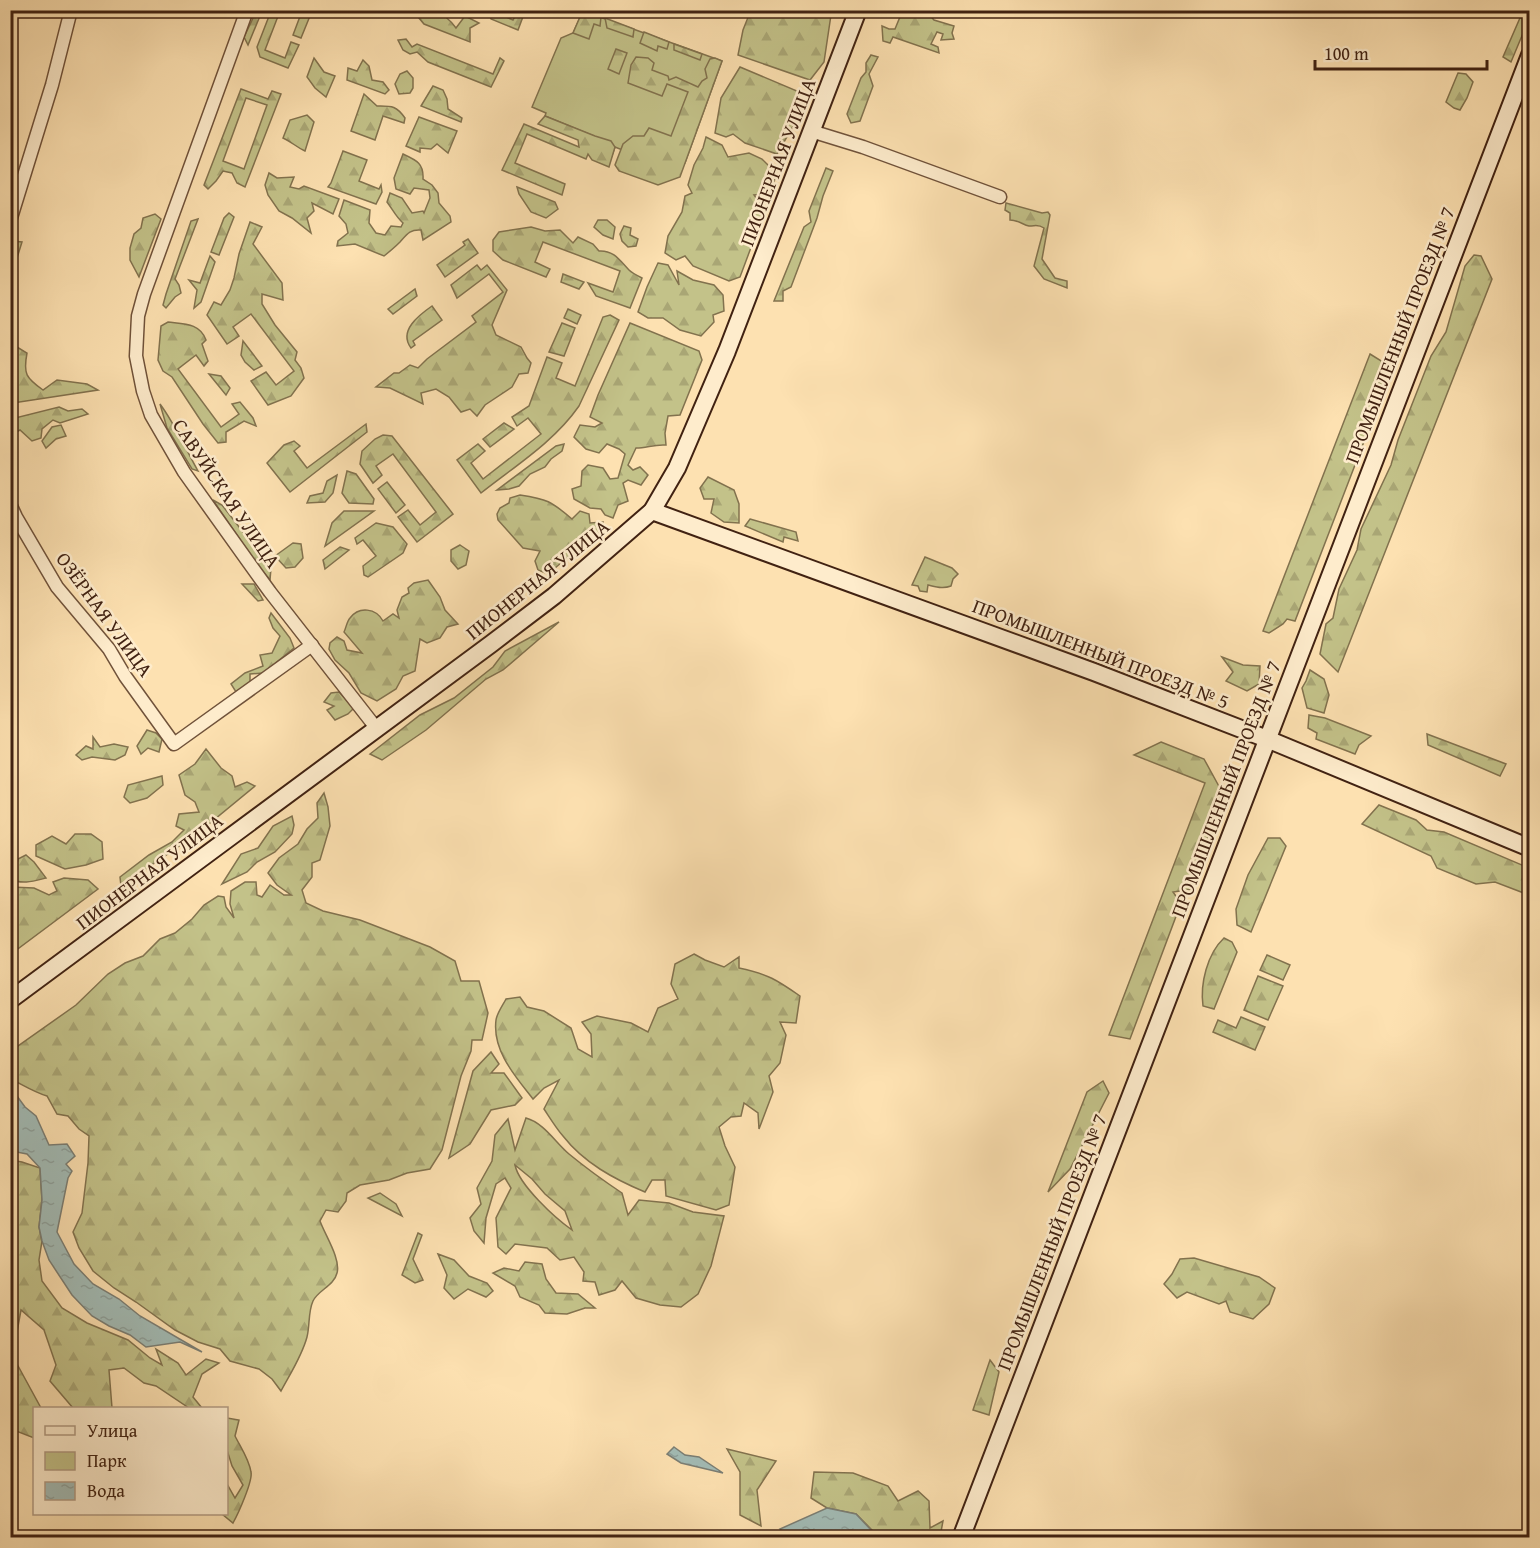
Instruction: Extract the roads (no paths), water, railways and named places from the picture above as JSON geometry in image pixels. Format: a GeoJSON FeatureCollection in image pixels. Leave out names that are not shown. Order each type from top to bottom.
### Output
{"type":"FeatureCollection","features":[{"type":"Feature","properties":{"kind":"street"},"geometry":{"type":"LineString","coordinates":[[10,221],[52,85],[71,10]]}},
{"type":"Feature","properties":{"kind":"street","name":"САВУЙСКАЯ УЛИЦА"},"geometry":{"type":"LineString","coordinates":[[247,10],[144,294],[138,316],[136,356],[143,391],[151,415],[184,472],[270,592],[377,729]]}},
{"type":"Feature","properties":{"kind":"street","name":"ПИОНЕРНАЯ УЛИЦА"},"geometry":{"type":"LineString","coordinates":[[10,1000],[554,596],[652,511],[677,468],[695,429],[858,10]]}},
{"type":"Feature","properties":{"kind":"street","name":"ПРОМЫШЛЕННЫЙ ПРОЕЗД № 7"},"geometry":{"type":"LineString","coordinates":[[961,1538],[1530,55]]}},
{"type":"Feature","properties":{"kind":"street"},"geometry":{"type":"LineString","coordinates":[[811,131],[863,147],[1000,197]]}},
{"type":"Feature","properties":{"kind":"street","name":"ОЗЁРНАЯ УЛИЦА"},"geometry":{"type":"LineString","coordinates":[[10,504],[57,587],[109,649],[125,676],[174,744],[312,645]]}},
{"type":"Feature","properties":{"kind":"street","name":"ПРОМЫШЛЕННЫЙ ПРОЕЗД № 5"},"geometry":{"type":"LineString","coordinates":[[652,511],[1052,656],[1267,739],[1530,848]]}},
{"type":"Feature","properties":{"kind":"water"},"geometry":{"type":"Polygon","coordinates":[[[11,1096],[17,1096],[36,1116],[49,1145],[67,1144],[75,1156],[66,1164],[72,1171],[68,1178],[57,1232],[74,1264],[93,1284],[119,1299],[140,1316],[202,1352],[180,1342],[146,1347],[130,1335],[92,1316],[72,1295],[49,1260],[42,1241],[39,1227],[42,1200],[40,1168],[27,1154],[11,1151],[11,1096]]]}},
{"type":"Feature","properties":{"kind":"water"},"geometry":{"type":"Polygon","coordinates":[[[674,1447],[685,1455],[699,1457],[723,1473],[681,1463],[667,1454],[674,1447]]]}},
{"type":"Feature","properties":{"kind":"water"},"geometry":{"type":"Polygon","coordinates":[[[827,1508],[856,1514],[872,1531],[860,1537],[789,1538],[780,1529],[827,1508]]]}}]}
